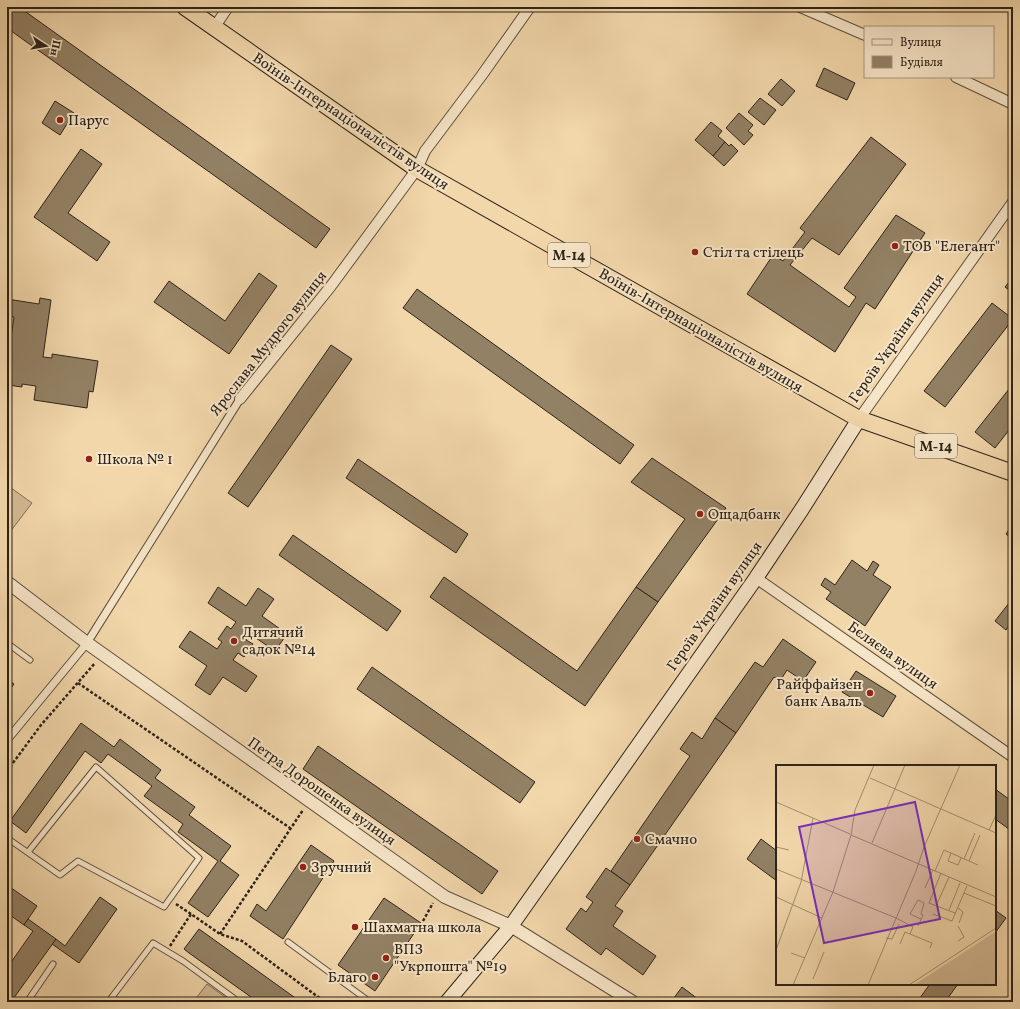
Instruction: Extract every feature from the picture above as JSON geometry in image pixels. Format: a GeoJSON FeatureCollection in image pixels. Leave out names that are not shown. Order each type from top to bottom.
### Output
{"type":"FeatureCollection","features":[{"type":"Feature","properties":{"kind":"highway","name":"Воїнів-Інтернаціоналістів вулиця"},"geometry":{"type":"LineString","coordinates":[[185,7],[417,169],[859,419],[1013,473]]}},
{"type":"Feature","properties":{"kind":"main road","name":"Героїв України вулиця"},"geometry":{"type":"LineString","coordinates":[[447,1002],[511,926],[756,578],[859,419]]}},
{"type":"Feature","properties":{"kind":"street"},"geometry":{"type":"LineString","coordinates":[[214,28],[228,7]]}},
{"type":"Feature","properties":{"kind":"street","name":"Ярослава Мудрого вулиця"},"geometry":{"type":"LineString","coordinates":[[7,740],[87,644],[240,399],[331,286],[417,169],[425,151],[482,75],[530,7]]}},
{"type":"Feature","properties":{"kind":"street"},"geometry":{"type":"LineString","coordinates":[[800,7],[864,36]]}},
{"type":"Feature","properties":{"kind":"street"},"geometry":{"type":"LineString","coordinates":[[958,78],[1013,104]]}},
{"type":"Feature","properties":{"kind":"street","name":"Героїв України вулиця"},"geometry":{"type":"LineString","coordinates":[[859,419],[1013,202]]}},
{"type":"Feature","properties":{"kind":"street","name":"Бєляєва вулиця"},"geometry":{"type":"LineString","coordinates":[[756,578],[1013,757]]}},
{"type":"Feature","properties":{"kind":"street","name":"Петра Дорошенка вулиця"},"geometry":{"type":"LineString","coordinates":[[7,582],[87,644],[444,897],[511,926],[633,1002]]}},
{"type":"Feature","properties":{"kind":"lane"},"geometry":{"type":"LineString","coordinates":[[7,643],[30,660]]}},
{"type":"Feature","properties":{"kind":"lane"},"geometry":{"type":"LineString","coordinates":[[7,838],[60,875],[78,861],[164,907],[200,858],[96,767],[28,852]]}},
{"type":"Feature","properties":{"kind":"lane"},"geometry":{"type":"LineString","coordinates":[[118,1002],[111,1000],[154,942],[239,1002]]}},
{"type":"Feature","properties":{"kind":"lane"},"geometry":{"type":"LineString","coordinates":[[288,942],[370,1002]]}},
{"type":"Feature","properties":{"kind":"lane"},"geometry":{"type":"LineString","coordinates":[[27,1002],[53,964]]}},
{"type":"Feature","properties":{"kind":"path"},"geometry":{"type":"LineString","coordinates":[[7,771],[41,725],[96,663]]}},
{"type":"Feature","properties":{"kind":"path"},"geometry":{"type":"LineString","coordinates":[[78,683],[290,828]]}},
{"type":"Feature","properties":{"kind":"path"},"geometry":{"type":"LineString","coordinates":[[220,934],[302,810]]}},
{"type":"Feature","properties":{"kind":"path"},"geometry":{"type":"LineString","coordinates":[[169,899],[220,934],[242,941],[324,1002]]}},
{"type":"Feature","properties":{"kind":"path"},"geometry":{"type":"LineString","coordinates":[[423,921],[433,904]]}},
{"type":"Feature","properties":{"kind":"path"},"geometry":{"type":"LineString","coordinates":[[167,951],[191,914]]}},
{"type":"Feature","properties":{"kind":"shaded area"},"geometry":{"type":"Polygon","coordinates":[[[7,485],[32,503],[7,536],[7,485]]]}},
{"type":"Feature","properties":{"kind":"shaded area"},"geometry":{"type":"Polygon","coordinates":[[[207,984],[232,1002],[193,1002],[207,984]]]}},
{"type":"Feature","properties":{"kind":"building"},"geometry":{"type":"Polygon","coordinates":[[[7,7],[19,7],[330,229],[316,248],[7,28],[7,7]]]}},
{"type":"Feature","properties":{"kind":"building"},"geometry":{"type":"Polygon","coordinates":[[[824,68],[855,83],[847,100],[816,86],[824,68]]]}},
{"type":"Feature","properties":{"kind":"building"},"geometry":{"type":"Polygon","coordinates":[[[781,79],[795,91],[782,106],[768,94],[781,79]]]}},
{"type":"Feature","properties":{"kind":"building"},"geometry":{"type":"Polygon","coordinates":[[[760,98],[776,110],[764,125],[748,112],[760,98]]]}},
{"type":"Feature","properties":{"kind":"building"},"geometry":{"type":"Polygon","coordinates":[[[55,101],[74,113],[60,135],[42,123],[55,101]]]}},
{"type":"Feature","properties":{"kind":"building"},"geometry":{"type":"Polygon","coordinates":[[[739,113],[753,125],[748,131],[753,135],[744,145],[726,128],[739,113]]]}},
{"type":"Feature","properties":{"kind":"building"},"geometry":{"type":"Polygon","coordinates":[[[711,122],[722,131],[718,136],[725,142],[713,156],[695,140],[711,122]]]}},
{"type":"Feature","properties":{"kind":"building","name":"ТОВ \"Елегант\""},"geometry":{"type":"Polygon","coordinates":[[[871,137],[906,164],[839,255],[812,238],[790,265],[849,307],[856,297],[844,288],[896,215],[925,233],[875,309],[866,303],[835,352],[747,294],[773,255],[783,261],[805,232],[800,228],[871,137]]]}},
{"type":"Feature","properties":{"kind":"building"},"geometry":{"type":"Polygon","coordinates":[[[725,142],[729,146],[731,144],[738,151],[724,166],[713,156],[725,142]]]}},
{"type":"Feature","properties":{"kind":"building"},"geometry":{"type":"Polygon","coordinates":[[[81,149],[102,164],[68,213],[110,242],[97,261],[34,217],[81,149]]]}},
{"type":"Feature","properties":{"kind":"building"},"geometry":{"type":"Polygon","coordinates":[[[259,273],[277,286],[229,354],[154,302],[169,281],[225,321],[259,273]]]}},
{"type":"Feature","properties":{"kind":"building"},"geometry":{"type":"Polygon","coordinates":[[[1013,277],[1013,293],[1005,287],[1013,277]]]}},
{"type":"Feature","properties":{"kind":"building"},"geometry":{"type":"Polygon","coordinates":[[[417,289],[634,445],[620,464],[403,308],[417,289]]]}},
{"type":"Feature","properties":{"kind":"building"},"geometry":{"type":"Polygon","coordinates":[[[40,298],[51,300],[43,357],[52,358],[52,354],[98,361],[93,392],[89,391],[87,408],[34,400],[36,386],[22,384],[22,387],[8,385],[7,350],[9,351],[14,317],[7,316],[7,299],[39,304],[40,298]]]}},
{"type":"Feature","properties":{"kind":"building"},"geometry":{"type":"Polygon","coordinates":[[[992,303],[1013,319],[945,407],[924,391],[992,303]]]}},
{"type":"Feature","properties":{"kind":"building"},"geometry":{"type":"Polygon","coordinates":[[[331,345],[352,359],[248,507],[228,493],[331,345]]]}},
{"type":"Feature","properties":{"kind":"building"},"geometry":{"type":"Polygon","coordinates":[[[1013,384],[1013,425],[995,448],[975,432],[1013,384]]]}},
{"type":"Feature","properties":{"kind":"building"},"geometry":{"type":"Polygon","coordinates":[[[652,458],[726,508],[658,602],[636,587],[685,519],[631,482],[652,458]]]}},
{"type":"Feature","properties":{"kind":"building"},"geometry":{"type":"Polygon","coordinates":[[[358,459],[468,534],[456,553],[346,478],[358,459]]]}},
{"type":"Feature","properties":{"kind":"building"},"geometry":{"type":"Polygon","coordinates":[[[1013,524],[1013,540],[1006,534],[1013,524]]]}},
{"type":"Feature","properties":{"kind":"building"},"geometry":{"type":"Polygon","coordinates":[[[293,535],[401,611],[387,631],[279,555],[293,535]]]}},
{"type":"Feature","properties":{"kind":"building"},"geometry":{"type":"Polygon","coordinates":[[[852,560],[867,571],[873,561],[879,565],[873,575],[891,587],[865,626],[826,599],[831,592],[821,585],[825,578],[835,585],[852,560]]]}},
{"type":"Feature","properties":{"kind":"building"},"geometry":{"type":"Polygon","coordinates":[[[444,577],[577,671],[636,587],[658,602],[585,706],[430,597],[444,577]]]}},
{"type":"Feature","properties":{"kind":"building","name":"Дитячий садок №14"},"geometry":{"type":"Polygon","coordinates":[[[218,587],[246,606],[258,588],[274,599],[262,616],[287,634],[275,651],[250,634],[246,640],[253,644],[244,657],[238,653],[233,660],[257,676],[246,692],[223,677],[210,695],[195,685],[207,666],[179,647],[190,631],[217,649],[222,642],[218,639],[227,626],[231,629],[236,622],[208,603],[218,587]]]}},
{"type":"Feature","properties":{"kind":"building"},"geometry":{"type":"Polygon","coordinates":[[[1013,598],[1013,627],[1010,624],[1006,630],[995,621],[1013,598]]]}},
{"type":"Feature","properties":{"kind":"building"},"geometry":{"type":"Polygon","coordinates":[[[783,639],[816,662],[803,681],[787,670],[780,681],[774,677],[736,733],[715,718],[755,662],[763,667],[783,639]]]}},
{"type":"Feature","properties":{"kind":"building"},"geometry":{"type":"Polygon","coordinates":[[[372,667],[535,782],[520,803],[357,689],[372,667]]]}},
{"type":"Feature","properties":{"kind":"building"},"geometry":{"type":"Polygon","coordinates":[[[856,671],[896,696],[883,717],[842,692],[856,671]]]}},
{"type":"Feature","properties":{"kind":"building"},"geometry":{"type":"Polygon","coordinates":[[[7,679],[14,684],[7,694],[7,679]]]}},
{"type":"Feature","properties":{"kind":"building"},"geometry":{"type":"Polygon","coordinates":[[[715,718],[736,733],[630,885],[611,871],[690,756],[680,749],[692,732],[702,739],[715,718]]]}},
{"type":"Feature","properties":{"kind":"building"},"geometry":{"type":"Polygon","coordinates":[[[81,723],[114,747],[120,739],[161,770],[155,778],[195,807],[189,815],[231,846],[220,861],[239,875],[208,917],[188,903],[218,861],[178,832],[183,824],[144,796],[152,786],[108,754],[101,763],[85,751],[26,833],[10,821],[81,723]]]}},
{"type":"Feature","properties":{"kind":"building"},"geometry":{"type":"Polygon","coordinates":[[[318,746],[498,871],[482,894],[303,769],[318,746]]]}},
{"type":"Feature","properties":{"kind":"building"},"geometry":{"type":"Polygon","coordinates":[[[996,790],[1013,802],[1013,832],[996,820],[996,790]]]}},
{"type":"Feature","properties":{"kind":"building"},"geometry":{"type":"Polygon","coordinates":[[[761,839],[776,850],[776,880],[747,859],[761,839]]]}},
{"type":"Feature","properties":{"kind":"building"},"geometry":{"type":"Polygon","coordinates":[[[311,845],[334,861],[283,939],[250,916],[257,904],[266,911],[311,845]]]}},
{"type":"Feature","properties":{"kind":"building"},"geometry":{"type":"Polygon","coordinates":[[[606,868],[630,885],[615,906],[623,911],[613,926],[656,956],[643,975],[606,948],[601,955],[566,929],[581,908],[586,912],[593,902],[586,897],[606,868]]]}},
{"type":"Feature","properties":{"kind":"building"},"geometry":{"type":"Polygon","coordinates":[[[7,885],[37,906],[24,925],[7,913],[7,885]]]}},
{"type":"Feature","properties":{"kind":"building"},"geometry":{"type":"Polygon","coordinates":[[[100,897],[117,909],[79,963],[52,944],[56,939],[65,946],[100,897]]]}},
{"type":"Feature","properties":{"kind":"building"},"geometry":{"type":"Polygon","coordinates":[[[384,898],[421,923],[375,991],[338,965],[384,898]]]}},
{"type":"Feature","properties":{"kind":"building"},"geometry":{"type":"Polygon","coordinates":[[[996,911],[1006,918],[996,932],[996,911]]]}},
{"type":"Feature","properties":{"kind":"building"},"geometry":{"type":"Polygon","coordinates":[[[28,919],[56,939],[11,1002],[7,1002],[7,968],[33,931],[24,925],[28,919]]]}},
{"type":"Feature","properties":{"kind":"building"},"geometry":{"type":"Polygon","coordinates":[[[199,929],[301,1002],[258,1002],[189,953],[184,949],[199,929]]]}},
{"type":"Feature","properties":{"kind":"building"},"geometry":{"type":"Polygon","coordinates":[[[929,985],[957,985],[945,1002],[917,1002],[929,985]]]}},
{"type":"Feature","properties":{"kind":"building"},"geometry":{"type":"Polygon","coordinates":[[[682,987],[702,1002],[671,1002],[682,987]]]}},
{"type":"Feature","properties":{"kind":"place","name":"Парус"},"geometry":{"type":"Point","coordinates":[60,120]}},
{"type":"Feature","properties":{"kind":"place","name":"ТОВ \"Елегант\""},"geometry":{"type":"Point","coordinates":[895,246]}},
{"type":"Feature","properties":{"kind":"place","name":"Стіл та стілець"},"geometry":{"type":"Point","coordinates":[695,252]}},
{"type":"Feature","properties":{"kind":"place","name":"Школа № 1"},"geometry":{"type":"Point","coordinates":[89,459]}},
{"type":"Feature","properties":{"kind":"place","name":"Ощадбанк"},"geometry":{"type":"Point","coordinates":[700,514]}},
{"type":"Feature","properties":{"kind":"place","name":"Дитячий садок №14"},"geometry":{"type":"Point","coordinates":[234,641]}},
{"type":"Feature","properties":{"kind":"place","name":"Райффайзен банк Аваль"},"geometry":{"type":"Point","coordinates":[870,693]}},
{"type":"Feature","properties":{"kind":"place","name":"Смачно"},"geometry":{"type":"Point","coordinates":[637,839]}},
{"type":"Feature","properties":{"kind":"place","name":"Зручний"},"geometry":{"type":"Point","coordinates":[303,867]}},
{"type":"Feature","properties":{"kind":"place","name":"Шахматна школа"},"geometry":{"type":"Point","coordinates":[355,927]}},
{"type":"Feature","properties":{"kind":"place","name":"ВПЗ \"Укрпошта\" №19"},"geometry":{"type":"Point","coordinates":[386,958]}},
{"type":"Feature","properties":{"kind":"place","name":"Благо"},"geometry":{"type":"Point","coordinates":[375,977]}}]}
